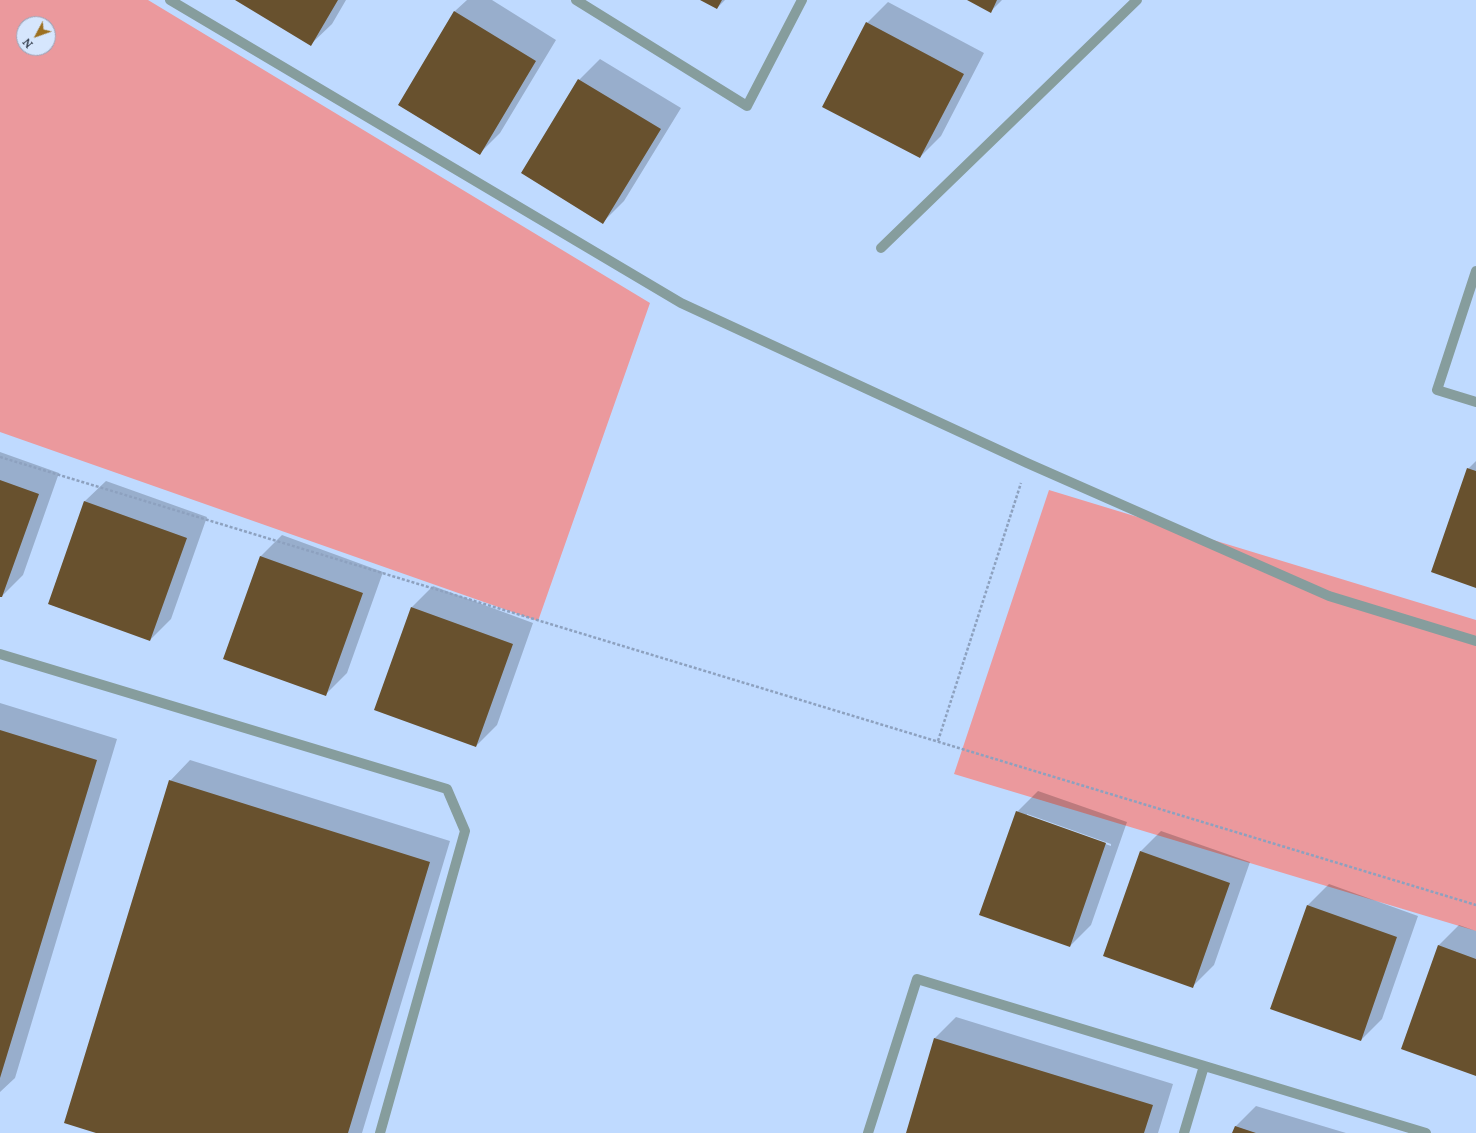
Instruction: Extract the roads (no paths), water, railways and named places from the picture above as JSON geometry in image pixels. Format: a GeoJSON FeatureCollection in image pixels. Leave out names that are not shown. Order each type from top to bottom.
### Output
{"type":"FeatureCollection","features":[{"type":"Feature","properties":{"kind":"street"},"geometry":{"type":"LineString","coordinates":[[170,0],[681,303],[1027,463],[1329,596],[1476,641]]}},
{"type":"Feature","properties":{"kind":"street"},"geometry":{"type":"LineString","coordinates":[[576,0],[747,106],[802,0]]}},
{"type":"Feature","properties":{"kind":"street"},"geometry":{"type":"LineString","coordinates":[[881,248],[1137,0]]}},
{"type":"Feature","properties":{"kind":"street"},"geometry":{"type":"LineString","coordinates":[[1476,271],[1437,390],[1476,402]]}},
{"type":"Feature","properties":{"kind":"street"},"geometry":{"type":"LineString","coordinates":[[0,654],[447,789],[466,831],[380,1133]]}},
{"type":"Feature","properties":{"kind":"street"},"geometry":{"type":"LineString","coordinates":[[868,1133],[917,979],[1426,1133]]}},
{"type":"Feature","properties":{"kind":"street"},"geometry":{"type":"LineString","coordinates":[[1184,1133],[1204,1066]]}}]}
